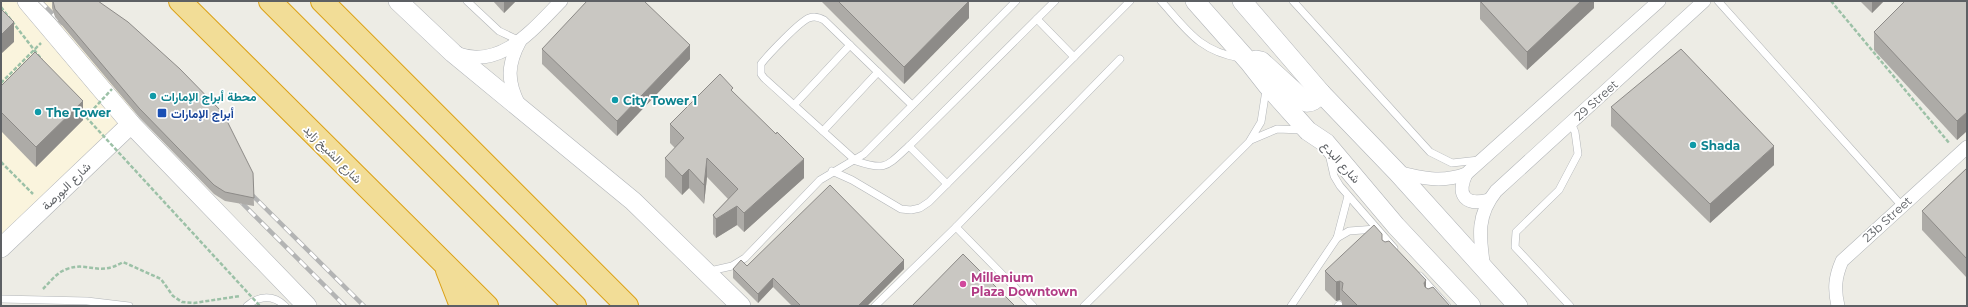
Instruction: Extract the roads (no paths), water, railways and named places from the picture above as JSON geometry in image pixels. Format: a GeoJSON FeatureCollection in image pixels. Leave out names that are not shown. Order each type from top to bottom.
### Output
{"type":"FeatureCollection","features":[{"type":"Feature","properties":{"kind":"highway","name":"شارع الشيخ زايد"},"geometry":{"type":"LineString","coordinates":[[180,1],[487,306]]}},
{"type":"Feature","properties":{"kind":"highway"},"geometry":{"type":"LineString","coordinates":[[270,1],[576,306]]}},
{"type":"Feature","properties":{"kind":"highway"},"geometry":{"type":"LineString","coordinates":[[322,1],[627,306]]}},
{"type":"Feature","properties":{"kind":"highway"},"geometry":{"type":"LineString","coordinates":[[445,265],[461,306]]}},
{"type":"Feature","properties":{"kind":"street"},"geometry":{"type":"LineString","coordinates":[[27,1],[131,124],[307,306]]}},
{"type":"Feature","properties":{"kind":"street"},"geometry":{"type":"LineString","coordinates":[[398,1],[453,53],[615,186],[705,270],[741,306]]}},
{"type":"Feature","properties":{"kind":"street"},"geometry":{"type":"LineString","coordinates":[[453,53],[473,58],[493,56],[512,47],[561,1]]}},
{"type":"Feature","properties":{"kind":"street","name":"شارع البدع"},"geometry":{"type":"LineString","coordinates":[[1195,1],[1248,60],[1267,85],[1308,131],[1326,143],[1396,226],[1470,306]]}},
{"type":"Feature","properties":{"kind":"street"},"geometry":{"type":"LineString","coordinates":[[1242,1],[1258,9],[1321,93],[1397,172],[1518,306]]}},
{"type":"Feature","properties":{"kind":"street"},"geometry":{"type":"LineString","coordinates":[[1397,172],[1427,180],[1453,179],[1466,174],[1659,1]]}},
{"type":"Feature","properties":{"kind":"street","name":"29 Street"},"geometry":{"type":"LineString","coordinates":[[1484,269],[1480,237],[1483,212],[1488,200],[1704,1]]}},
{"type":"Feature","properties":{"kind":"street"},"geometry":{"type":"LineString","coordinates":[[520,41],[512,60],[510,81],[512,91],[521,110]]}},
{"type":"Feature","properties":{"kind":"street"},"geometry":{"type":"LineString","coordinates":[[1248,60],[1261,61],[1306,102],[1315,100],[1321,93]]}},
{"type":"Feature","properties":{"kind":"street","name":"شارع البورصة"},"geometry":{"type":"LineString","coordinates":[[1,248],[131,124]]}},
{"type":"Feature","properties":{"kind":"street","name":"23b Street"},"geometry":{"type":"LineString","coordinates":[[1838,306],[1834,292],[1836,276],[1842,261],[1967,147]]}},
{"type":"Feature","properties":{"kind":"street"},"geometry":{"type":"LineString","coordinates":[[1466,174],[1461,187],[1462,194],[1467,200],[1474,203],[1488,200]]}},
{"type":"Feature","properties":{"kind":"lane"},"geometry":{"type":"LineString","coordinates":[[467,1],[499,31],[520,41]]}},
{"type":"Feature","properties":{"kind":"lane"},"geometry":{"type":"LineString","coordinates":[[705,270],[723,270],[745,258],[820,180],[832,171],[856,160],[1016,1]]}},
{"type":"Feature","properties":{"kind":"lane"},"geometry":{"type":"LineString","coordinates":[[912,105],[824,20],[814,17],[804,20],[764,60],[760,69],[761,74],[856,160],[872,166],[883,167],[892,162],[909,146],[1055,1]]}},
{"type":"Feature","properties":{"kind":"lane"},"geometry":{"type":"LineString","coordinates":[[832,171],[852,180],[901,209],[911,210],[920,208],[947,184],[1130,1]]}},
{"type":"Feature","properties":{"kind":"lane"},"geometry":{"type":"LineString","coordinates":[[1161,1],[1193,36],[1207,47],[1223,55],[1248,60]]}},
{"type":"Feature","properties":{"kind":"lane"},"geometry":{"type":"LineString","coordinates":[[1293,1],[1430,152],[1452,163],[1483,159]]}},
{"type":"Feature","properties":{"kind":"lane"},"geometry":{"type":"LineString","coordinates":[[1718,1],[1902,206]]}},
{"type":"Feature","properties":{"kind":"lane"},"geometry":{"type":"LineString","coordinates":[[1037,19],[1074,57]]}},
{"type":"Feature","properties":{"kind":"lane"},"geometry":{"type":"LineString","coordinates":[[794,105],[850,45]]}},
{"type":"Feature","properties":{"kind":"lane"},"geometry":{"type":"LineString","coordinates":[[875,306],[956,227],[1120,59]]}},
{"type":"Feature","properties":{"kind":"lane"},"geometry":{"type":"LineString","coordinates":[[823,131],[878,72]]}},
{"type":"Feature","properties":{"kind":"lane"},"geometry":{"type":"LineString","coordinates":[[1084,306],[1249,142],[1259,128],[1263,116],[1267,85]]}},
{"type":"Feature","properties":{"kind":"lane"},"geometry":{"type":"LineString","coordinates":[[1570,306],[1515,247],[1516,232],[1559,190],[1578,154],[1575,132],[1571,123]]}},
{"type":"Feature","properties":{"kind":"lane"},"geometry":{"type":"LineString","coordinates":[[1249,142],[1264,133],[1277,129],[1290,128],[1308,131]]}},
{"type":"Feature","properties":{"kind":"lane"},"geometry":{"type":"LineString","coordinates":[[1326,143],[1334,176],[1348,196],[1394,251]]}},
{"type":"Feature","properties":{"kind":"lane"},"geometry":{"type":"LineString","coordinates":[[909,146],[947,184]]}},
{"type":"Feature","properties":{"kind":"lane"},"geometry":{"type":"LineString","coordinates":[[1291,306],[1337,238],[1348,196]]}},
{"type":"Feature","properties":{"kind":"lane"},"geometry":{"type":"LineString","coordinates":[[956,227],[1034,306]]}},
{"type":"Feature","properties":{"kind":"lane"},"geometry":{"type":"LineString","coordinates":[[1337,238],[1349,232],[1376,228]]}},
{"type":"Feature","properties":{"kind":"lane"},"geometry":{"type":"LineString","coordinates":[[1412,268],[1434,297],[1447,306]]}},
{"type":"Feature","properties":{"kind":"lane"},"geometry":{"type":"LineString","coordinates":[[248,306],[255,299],[266,297],[278,300],[285,306]]}},
{"type":"Feature","properties":{"kind":"lane"},"geometry":{"type":"LineString","coordinates":[[1,299],[87,302],[129,306]]}},
{"type":"Feature","properties":{"kind":"railway"},"geometry":{"type":"LineString","coordinates":[[40,1],[62,23]]}},
{"type":"Feature","properties":{"kind":"railway"},"geometry":{"type":"LineString","coordinates":[[246,189],[364,306]]}},
{"type":"Feature","properties":{"kind":"railway"},"geometry":{"type":"LineString","coordinates":[[236,197],[345,306]]}},
{"type":"Feature","properties":{"kind":"place","name":"محطة أبراج الإمارات"},"geometry":{"type":"Point","coordinates":[153,96]}},
{"type":"Feature","properties":{"kind":"place","name":"City Tower 1"},"geometry":{"type":"Point","coordinates":[615,100]}},
{"type":"Feature","properties":{"kind":"place","name":"The Tower"},"geometry":{"type":"Point","coordinates":[38,112]}},
{"type":"Feature","properties":{"kind":"place","name":"أبراج الإمارات"},"geometry":{"type":"Point","coordinates":[162,113]}},
{"type":"Feature","properties":{"kind":"place","name":"Shada"},"geometry":{"type":"Point","coordinates":[1693,145]}},
{"type":"Feature","properties":{"kind":"place","name":"Millenium Plaza Downtown"},"geometry":{"type":"Point","coordinates":[963,284]}}]}
